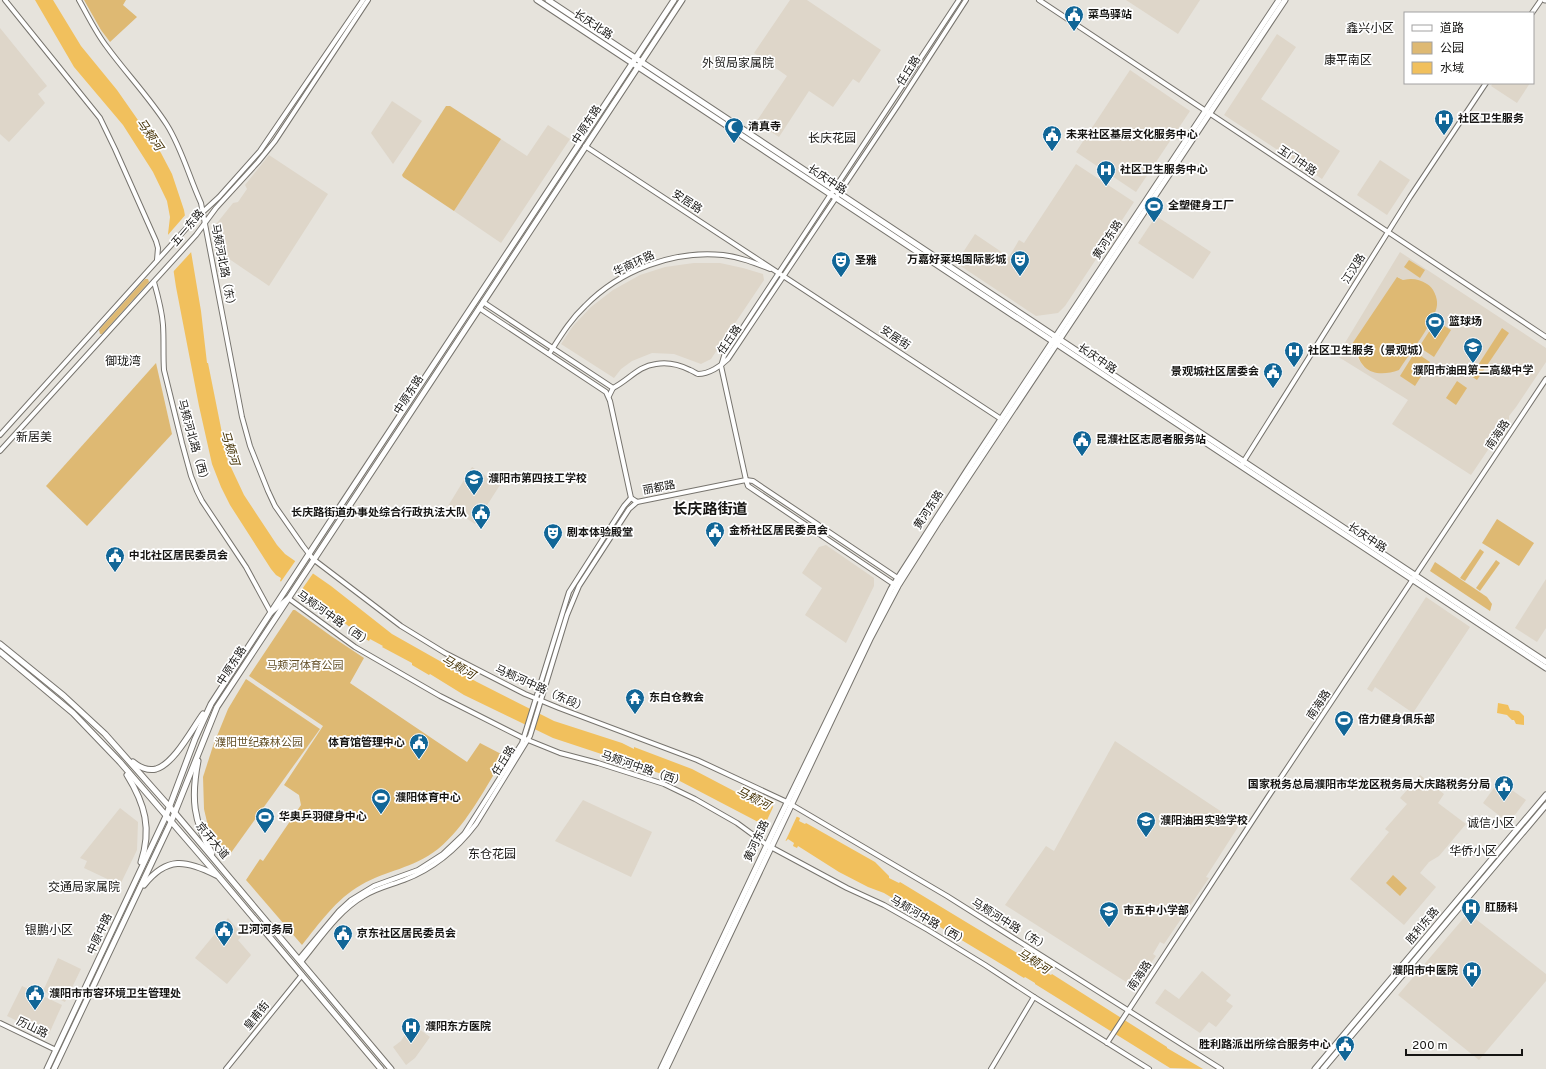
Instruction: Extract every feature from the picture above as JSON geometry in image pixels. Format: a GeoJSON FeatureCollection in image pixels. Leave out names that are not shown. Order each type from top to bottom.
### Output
{"type":"FeatureCollection","features":[{"type":"Feature","properties":{"kind":"main road","name":"长庆北路"},"geometry":{"type":"LineString","coordinates":[[537,0],[635,65]]}},
{"type":"Feature","properties":{"kind":"main road","name":"长庆北路"},"geometry":{"type":"LineString","coordinates":[[548,0],[639,60]]}},
{"type":"Feature","properties":{"kind":"main road","name":"中原东路"},"geometry":{"type":"LineString","coordinates":[[639,60],[674,0]]}},
{"type":"Feature","properties":{"kind":"main road","name":"中原东路"},"geometry":{"type":"LineString","coordinates":[[170,807],[195,739],[211,704],[302,563],[635,65],[682,0]]}},
{"type":"Feature","properties":{"kind":"main road","name":"黄河东路"},"geometry":{"type":"LineString","coordinates":[[661,1069],[774,837],[874,622],[896,585],[1280,0]]}},
{"type":"Feature","properties":{"kind":"main road","name":"黄河东路"},"geometry":{"type":"LineString","coordinates":[[1207,112],[1285,0]]}},
{"type":"Feature","properties":{"kind":"main road","name":"长庆中路"},"geometry":{"type":"LineString","coordinates":[[639,60],[1241,466],[1546,662]]}},
{"type":"Feature","properties":{"kind":"main road","name":"中原东路"},"geometry":{"type":"LineString","coordinates":[[175,813],[217,707],[586,146],[635,65]]}},
{"type":"Feature","properties":{"kind":"main road","name":"长庆中路"},"geometry":{"type":"LineString","coordinates":[[635,65],[836,194]]}},
{"type":"Feature","properties":{"kind":"main road","name":"长庆中路"},"geometry":{"type":"LineString","coordinates":[[1056,340],[1244,461],[1546,668]]}},
{"type":"Feature","properties":{"kind":"main road","name":"黄河东路"},"geometry":{"type":"LineString","coordinates":[[900,579],[1001,419],[1056,340]]}},
{"type":"Feature","properties":{"kind":"main road","name":"京开大道"},"geometry":{"type":"LineString","coordinates":[[0,644],[78,708],[118,748],[170,807],[391,1069]]}},
{"type":"Feature","properties":{"kind":"main road","name":"京开大道"},"geometry":{"type":"LineString","coordinates":[[0,652],[68,709],[120,762],[381,1069]]}},
{"type":"Feature","properties":{"kind":"main road"},"geometry":{"type":"LineString","coordinates":[[118,748],[139,766],[152,770],[161,767],[170,760],[211,704]]}},
{"type":"Feature","properties":{"kind":"main road"},"geometry":{"type":"LineString","coordinates":[[200,748],[194,789],[197,820],[204,840],[221,868]]}},
{"type":"Feature","properties":{"kind":"main road"},"geometry":{"type":"LineString","coordinates":[[120,762],[141,801],[147,830],[146,846],[143,858],[130,894]]}},
{"type":"Feature","properties":{"kind":"main road","name":"胜利东路"},"geometry":{"type":"LineString","coordinates":[[1315,1069],[1546,795]]}},
{"type":"Feature","properties":{"kind":"main road","name":"胜利东路"},"geometry":{"type":"LineString","coordinates":[[1323,1069],[1546,805]]}},
{"type":"Feature","properties":{"kind":"main road","name":"中原中路"},"geometry":{"type":"LineString","coordinates":[[47,1069],[170,807]]}},
{"type":"Feature","properties":{"kind":"main road","name":"中原中路"},"geometry":{"type":"LineString","coordinates":[[54,1069],[175,813]]}},
{"type":"Feature","properties":{"kind":"main road","name":"黄河东路"},"geometry":{"type":"LineString","coordinates":[[666,1069],[769,846]]}},
{"type":"Feature","properties":{"kind":"main road"},"geometry":{"type":"LineString","coordinates":[[138,894],[157,871],[176,863],[197,866],[219,877]]}},
{"type":"Feature","properties":{"kind":"street"},"geometry":{"type":"LineString","coordinates":[[5,0],[102,123],[156,241],[158,248],[157,261]]}},
{"type":"Feature","properties":{"kind":"street","name":"马颊河北路（东）"},"geometry":{"type":"LineString","coordinates":[[79,0],[106,46],[166,124],[180,151],[201,202],[242,416],[250,446],[275,506],[309,553]]}},
{"type":"Feature","properties":{"kind":"street","name":"五一东路"},"geometry":{"type":"LineString","coordinates":[[0,435],[192,222],[219,197],[267,143],[364,0]]}},
{"type":"Feature","properties":{"kind":"street","name":"五一东路"},"geometry":{"type":"LineString","coordinates":[[0,451],[196,235],[216,208],[258,162],[368,0]]}},
{"type":"Feature","properties":{"kind":"street","name":"任丘路"},"geometry":{"type":"LineString","coordinates":[[722,366],[784,276],[959,0]]}},
{"type":"Feature","properties":{"kind":"street","name":"任丘路"},"geometry":{"type":"LineString","coordinates":[[722,366],[724,356],[779,272],[836,194],[966,0]]}},
{"type":"Feature","properties":{"kind":"street","name":"玉门中路"},"geometry":{"type":"LineString","coordinates":[[1039,0],[1546,336]]}},
{"type":"Feature","properties":{"kind":"street"},"geometry":{"type":"LineString","coordinates":[[1533,12],[1541,0]]}},
{"type":"Feature","properties":{"kind":"street","name":"江汉路"},"geometry":{"type":"LineString","coordinates":[[1241,466],[1388,232],[1485,84]]}},
{"type":"Feature","properties":{"kind":"street","name":"安居路"},"geometry":{"type":"LineString","coordinates":[[586,146],[779,272]]}},
{"type":"Feature","properties":{"kind":"street","name":"华商环路"},"geometry":{"type":"LineString","coordinates":[[549,354],[569,324],[595,296],[616,281],[651,264],[677,257],[723,255],[750,261],[779,272]]}},
{"type":"Feature","properties":{"kind":"street","name":"安居街"},"geometry":{"type":"LineString","coordinates":[[779,272],[1001,419]]}},
{"type":"Feature","properties":{"kind":"street","name":"马颊河北路（西）"},"geometry":{"type":"LineString","coordinates":[[154,282],[163,324],[164,370],[191,476],[202,501],[246,567],[271,613]]}},
{"type":"Feature","properties":{"kind":"street"},"geometry":{"type":"LineString","coordinates":[[483,302],[614,388]]}},
{"type":"Feature","properties":{"kind":"street"},"geometry":{"type":"LineString","coordinates":[[479,308],[606,392],[609,396],[614,388],[623,383],[639,369],[648,365],[658,363],[679,366],[696,374],[704,373],[722,366],[748,486],[896,585]]}},
{"type":"Feature","properties":{"kind":"street","name":"南海路"},"geometry":{"type":"LineString","coordinates":[[1107,1043],[1546,378]]}},
{"type":"Feature","properties":{"kind":"street","name":"丽都路"},"geometry":{"type":"LineString","coordinates":[[609,396],[631,498],[637,502],[746,480]]}},
{"type":"Feature","properties":{"kind":"street"},"geometry":{"type":"LineString","coordinates":[[746,480],[752,480],[900,579]]}},
{"type":"Feature","properties":{"kind":"street","name":"任丘路"},"geometry":{"type":"LineString","coordinates":[[300,961],[339,910],[350,900],[374,886],[418,870],[432,862],[464,834],[522,743],[568,592],[619,512],[631,498]]}},
{"type":"Feature","properties":{"kind":"street","name":"任丘路"},"geometry":{"type":"LineString","coordinates":[[300,961],[352,903],[376,890],[405,880],[433,866],[466,837],[485,810],[529,738],[542,701],[567,615],[579,586],[629,509],[637,502]]}},
{"type":"Feature","properties":{"kind":"street","name":"马颊河中路（东段）"},"geometry":{"type":"LineString","coordinates":[[309,553],[313,559],[401,626],[467,665],[536,699],[692,758],[789,803]]}},
{"type":"Feature","properties":{"kind":"street","name":"马颊河中路（西）"},"geometry":{"type":"LineString","coordinates":[[271,613],[288,598],[355,647],[440,696],[560,753],[609,766],[664,784],[731,818],[769,846],[847,888],[884,905],[985,964],[1034,997],[1149,1069]]}},
{"type":"Feature","properties":{"kind":"street","name":"马颊河中路（东）"},"geometry":{"type":"LineString","coordinates":[[789,803],[947,896],[1221,1069]]}},
{"type":"Feature","properties":{"kind":"street","name":"皇甫街"},"geometry":{"type":"LineString","coordinates":[[226,1069],[302,975]]}},
{"type":"Feature","properties":{"kind":"street"},"geometry":{"type":"LineString","coordinates":[[991,1069],[1034,997]]}},
{"type":"Feature","properties":{"kind":"street","name":"历山路"},"geometry":{"type":"LineString","coordinates":[[0,1023],[56,1050]]}},
{"type":"Feature","properties":{"kind":"shaded area"},"geometry":{"type":"Polygon","coordinates":[[[790,0],[807,0],[881,50],[859,83],[853,79],[833,107],[809,91],[779,137],[756,122],[787,76],[754,53],[790,0]]]}},
{"type":"Feature","properties":{"kind":"shaded area"},"geometry":{"type":"Polygon","coordinates":[[[1126,0],[1200,0],[1178,34],[1126,0]]]}},
{"type":"Feature","properties":{"kind":"shaded area"},"geometry":{"type":"Polygon","coordinates":[[[0,28],[47,86],[38,94],[45,103],[9,142],[0,134],[0,28]]]}},
{"type":"Feature","properties":{"kind":"shaded area"},"geometry":{"type":"Polygon","coordinates":[[[1277,34],[1296,47],[1261,99],[1340,151],[1322,179],[1224,115],[1277,34]]]}},
{"type":"Feature","properties":{"kind":"shaded area"},"geometry":{"type":"Polygon","coordinates":[[[1130,70],[1190,111],[1136,192],[1076,152],[1130,70]]]}},
{"type":"Feature","properties":{"kind":"shaded area"},"geometry":{"type":"Polygon","coordinates":[[[1492,84],[1529,84],[1517,103],[1491,86],[1492,84]]]}},
{"type":"Feature","properties":{"kind":"shaded area"},"geometry":{"type":"Polygon","coordinates":[[[392,101],[422,121],[393,164],[371,133],[392,101]]]}},
{"type":"Feature","properties":{"kind":"shaded area"},"geometry":{"type":"Polygon","coordinates":[[[548,125],[570,139],[501,243],[454,211],[501,139],[527,156],[548,125]]]}},
{"type":"Feature","properties":{"kind":"shaded area"},"geometry":{"type":"Polygon","coordinates":[[[269,155],[328,194],[269,286],[216,250],[213,228],[233,203],[238,202],[247,189],[245,185],[269,155]]]}},
{"type":"Feature","properties":{"kind":"shaded area"},"geometry":{"type":"Polygon","coordinates":[[[1380,160],[1410,180],[1387,215],[1357,195],[1380,160]]]}},
{"type":"Feature","properties":{"kind":"shaded area"},"geometry":{"type":"Polygon","coordinates":[[[1076,164],[1134,202],[1065,306],[1058,313],[1036,316],[956,263],[975,234],[1009,257],[1019,240],[1024,243],[1076,164]]]}},
{"type":"Feature","properties":{"kind":"shaded area"},"geometry":{"type":"Polygon","coordinates":[[[1156,216],[1211,252],[1193,279],[1138,243],[1156,216]]]}},
{"type":"Feature","properties":{"kind":"shaded area","name":"濮阳市油田第二高级中学"},"geometry":{"type":"Polygon","coordinates":[[[1400,252],[1546,348],[1546,362],[1471,475],[1392,424],[1408,400],[1337,356],[1400,252]],[[1398,277],[1356,347],[1357,357],[1364,367],[1409,279],[1403,280],[1398,277]]]}},
{"type":"Feature","properties":{"kind":"shaded area"},"geometry":{"type":"Polygon","coordinates":[[[694,263],[720,263],[763,274],[764,280],[711,359],[701,364],[674,354],[652,353],[632,361],[621,369],[614,378],[561,344],[573,326],[591,307],[613,290],[640,275],[665,267],[694,263]]]}},
{"type":"Feature","properties":{"kind":"shaded area","name":"濮阳市第四技工学校"},"geometry":{"type":"Polygon","coordinates":[[[472,467],[500,485],[475,524],[448,506],[472,467]]]}},
{"type":"Feature","properties":{"kind":"shaded area"},"geometry":{"type":"Polygon","coordinates":[[[826,545],[874,578],[874,586],[846,643],[805,615],[822,588],[802,573],[819,547],[826,545]]]}},
{"type":"Feature","properties":{"kind":"shaded area"},"geometry":{"type":"Polygon","coordinates":[[[1546,579],[1546,628],[1537,642],[1515,628],[1546,579]]]}},
{"type":"Feature","properties":{"kind":"shaded area"},"geometry":{"type":"Polygon","coordinates":[[[1426,597],[1470,627],[1413,713],[1375,687],[1372,692],[1367,689],[1426,597]]]}},
{"type":"Feature","properties":{"kind":"shaded area"},"geometry":{"type":"Polygon","coordinates":[[[1115,741],[1240,824],[1206,877],[1209,878],[1164,944],[1160,942],[1153,954],[1156,956],[1134,987],[1005,905],[1046,846],[1054,851],[1115,741]]]}},
{"type":"Feature","properties":{"kind":"shaded area"},"geometry":{"type":"Polygon","coordinates":[[[1420,775],[1444,794],[1438,803],[1466,824],[1439,856],[1429,862],[1420,873],[1436,887],[1404,925],[1350,879],[1389,832],[1385,829],[1407,804],[1400,798],[1420,775]]]}},
{"type":"Feature","properties":{"kind":"shaded area","name":"国家税务总局濮阳市华龙区税务局大庆路税务分局"},"geometry":{"type":"Polygon","coordinates":[[[1499,781],[1526,800],[1509,823],[1483,803],[1499,781]]]}},
{"type":"Feature","properties":{"kind":"shaded area"},"geometry":{"type":"Polygon","coordinates":[[[583,800],[652,832],[631,877],[555,841],[583,800]]]}},
{"type":"Feature","properties":{"kind":"shaded area"},"geometry":{"type":"Polygon","coordinates":[[[120,808],[138,822],[137,850],[120,885],[84,868],[87,861],[80,858],[120,808]]]}},
{"type":"Feature","properties":{"kind":"shaded area","name":"濮阳市中医院"},"geometry":{"type":"Polygon","coordinates":[[[1468,913],[1546,974],[1546,981],[1479,1060],[1398,995],[1468,913]]]}},
{"type":"Feature","properties":{"kind":"shaded area","name":"卫河河务局"},"geometry":{"type":"Polygon","coordinates":[[[228,918],[241,933],[239,934],[241,937],[238,940],[251,955],[227,984],[195,958],[228,918]]]}},
{"type":"Feature","properties":{"kind":"shaded area"},"geometry":{"type":"Polygon","coordinates":[[[58,958],[81,969],[65,1002],[43,991],[58,958]]]}},
{"type":"Feature","properties":{"kind":"shaded area"},"geometry":{"type":"Polygon","coordinates":[[[1202,971],[1231,995],[1226,1001],[1233,1006],[1216,1027],[1209,1022],[1200,1033],[1155,1003],[1165,989],[1179,999],[1202,971]]]}},
{"type":"Feature","properties":{"kind":"shaded area","name":"濮阳市市容环境卫生管理处"},"geometry":{"type":"Polygon","coordinates":[[[22,986],[62,1005],[48,1036],[7,1016],[22,986]]]}},
{"type":"Feature","properties":{"kind":"shaded area","name":"濮阳东方医院"},"geometry":{"type":"Polygon","coordinates":[[[412,1024],[430,1037],[415,1058],[406,1065],[393,1047],[401,1041],[412,1024]]]}},
{"type":"Feature","properties":{"kind":"green space"},"geometry":{"type":"Polygon","coordinates":[[[84,0],[126,0],[123,5],[137,17],[110,42],[101,30],[84,0]]]}},
{"type":"Feature","properties":{"kind":"green space"},"geometry":{"type":"Polygon","coordinates":[[[446,106],[450,106],[501,139],[454,211],[402,175],[446,106]]]}},
{"type":"Feature","properties":{"kind":"green space"},"geometry":{"type":"Polygon","coordinates":[[[1409,260],[1425,270],[1420,278],[1404,267],[1409,260]]]}},
{"type":"Feature","properties":{"kind":"green space"},"geometry":{"type":"Polygon","coordinates":[[[1397,277],[1403,280],[1418,280],[1429,285],[1436,296],[1437,305],[1432,320],[1399,370],[1377,373],[1370,371],[1365,367],[1361,362],[1356,347],[1352,344],[1397,277]]]}},
{"type":"Feature","properties":{"kind":"green space"},"geometry":{"type":"Polygon","coordinates":[[[145,279],[148,279],[149,282],[102,334],[100,334],[99,330],[145,279]]]}},
{"type":"Feature","properties":{"kind":"green space","name":"篮球场"},"geometry":{"type":"Polygon","coordinates":[[[1436,321],[1451,330],[1434,357],[1419,347],[1436,321]]]}},
{"type":"Feature","properties":{"kind":"green space"},"geometry":{"type":"Polygon","coordinates":[[[1502,328],[1509,333],[1477,380],[1471,376],[1502,328]]]}},
{"type":"Feature","properties":{"kind":"green space"},"geometry":{"type":"Polygon","coordinates":[[[1415,352],[1430,362],[1415,386],[1400,376],[1415,352]]]}},
{"type":"Feature","properties":{"kind":"green space"},"geometry":{"type":"Polygon","coordinates":[[[156,363],[172,434],[87,526],[46,486],[156,363]]]}},
{"type":"Feature","properties":{"kind":"green space"},"geometry":{"type":"Polygon","coordinates":[[[1457,381],[1467,388],[1456,405],[1446,398],[1457,381]]]}},
{"type":"Feature","properties":{"kind":"green space"},"geometry":{"type":"Polygon","coordinates":[[[1497,519],[1534,543],[1519,566],[1482,543],[1497,519]]]}},
{"type":"Feature","properties":{"kind":"green space"},"geometry":{"type":"Polygon","coordinates":[[[1480,549],[1484,552],[1465,581],[1460,578],[1480,549]]]}},
{"type":"Feature","properties":{"kind":"green space"},"geometry":{"type":"Polygon","coordinates":[[[1496,560],[1500,563],[1480,591],[1476,588],[1496,560]]]}},
{"type":"Feature","properties":{"kind":"green space"},"geometry":{"type":"Polygon","coordinates":[[[1435,562],[1487,597],[1492,604],[1490,611],[1430,571],[1435,562]]]}},
{"type":"Feature","properties":{"kind":"green space","name":"濮阳体育中心"},"geometry":{"type":"Polygon","coordinates":[[[293,610],[364,658],[350,683],[467,762],[480,743],[505,756],[475,806],[458,829],[438,849],[419,861],[371,880],[352,891],[328,912],[302,945],[246,880],[260,859],[263,861],[301,805],[299,795],[284,785],[323,726],[249,676],[293,610]]]}},
{"type":"Feature","properties":{"kind":"green space","name":"濮阳世纪森林公园"},"geometry":{"type":"Polygon","coordinates":[[[246,679],[320,729],[228,857],[210,835],[204,809],[203,777],[213,746],[228,709],[246,679]]]}},
{"type":"Feature","properties":{"kind":"green space"},"geometry":{"type":"Polygon","coordinates":[[[1393,875],[1407,888],[1400,896],[1386,883],[1393,875]]]}},
{"type":"Feature","properties":{"kind":"water"},"geometry":{"type":"Polygon","coordinates":[[[35,0],[53,0],[81,46],[117,90],[161,153],[172,174],[184,210],[201,311],[207,363],[228,461],[244,495],[277,545],[285,554],[331,586],[392,634],[477,682],[554,721],[622,743],[634,749],[634,747],[692,769],[770,810],[772,806],[800,818],[799,821],[805,824],[806,823],[875,862],[889,876],[889,878],[899,883],[900,882],[1042,968],[1042,970],[1051,975],[1052,974],[1167,1048],[1203,1069],[1170,1068],[1035,983],[1025,977],[1024,978],[884,893],[868,887],[839,872],[798,846],[797,848],[793,846],[794,843],[788,839],[786,841],[760,829],[762,824],[674,778],[553,738],[464,695],[412,665],[412,663],[382,647],[383,646],[370,639],[369,641],[352,631],[352,629],[341,620],[340,621],[305,594],[303,596],[280,581],[281,578],[271,569],[230,505],[212,464],[176,287],[168,234],[170,217],[167,201],[153,172],[123,125],[74,67],[35,0]]]}},
{"type":"Feature","properties":{"kind":"water"},"geometry":{"type":"Polygon","coordinates":[[[1498,703],[1508,705],[1510,710],[1519,711],[1524,716],[1524,725],[1516,724],[1514,720],[1507,715],[1497,713],[1498,703]]]}},
{"type":"Feature","properties":{"kind":"pier"},"geometry":{"type":"Polygon","coordinates":[[[187,213],[194,249],[172,273],[167,236],[187,213]]]}},
{"type":"Feature","properties":{"kind":"pier"},"geometry":{"type":"Polygon","coordinates":[[[296,560],[314,572],[298,595],[280,583],[296,560]]]}},
{"type":"Feature","properties":{"kind":"pier"},"geometry":{"type":"Polygon","coordinates":[[[774,805],[797,816],[785,842],[762,831],[774,805]]]}},
{"type":"Feature","properties":{"kind":"place","name":"菜鸟驿站"},"geometry":{"type":"Point","coordinates":[1074,32]}},
{"type":"Feature","properties":{"kind":"place","name":"社区卫生服务"},"geometry":{"type":"Point","coordinates":[1444,136]}},
{"type":"Feature","properties":{"kind":"place","name":"清真寺"},"geometry":{"type":"Point","coordinates":[734,144]}},
{"type":"Feature","properties":{"kind":"place","name":"未来社区基层文化服务中心"},"geometry":{"type":"Point","coordinates":[1052,152]}},
{"type":"Feature","properties":{"kind":"place","name":"社区卫生服务中心"},"geometry":{"type":"Point","coordinates":[1106,187]}},
{"type":"Feature","properties":{"kind":"place","name":"全塑健身工厂"},"geometry":{"type":"Point","coordinates":[1154,223]}},
{"type":"Feature","properties":{"kind":"place","name":"万嘉好莱坞国际影城"},"geometry":{"type":"Point","coordinates":[1020,277]}},
{"type":"Feature","properties":{"kind":"place","name":"圣雅"},"geometry":{"type":"Point","coordinates":[841,278]}},
{"type":"Feature","properties":{"kind":"place","name":"篮球场"},"geometry":{"type":"Point","coordinates":[1435,339]}},
{"type":"Feature","properties":{"kind":"place","name":"濮阳市油田第二高级中学"},"geometry":{"type":"Point","coordinates":[1473,364]}},
{"type":"Feature","properties":{"kind":"place","name":"社区卫生服务（景观城）"},"geometry":{"type":"Point","coordinates":[1294,368]}},
{"type":"Feature","properties":{"kind":"place","name":"景观城社区居委会"},"geometry":{"type":"Point","coordinates":[1273,389]}},
{"type":"Feature","properties":{"kind":"place","name":"昆濮社区志愿者服务站"},"geometry":{"type":"Point","coordinates":[1082,457]}},
{"type":"Feature","properties":{"kind":"place","name":"濮阳市第四技工学校"},"geometry":{"type":"Point","coordinates":[474,496]}},
{"type":"Feature","properties":{"kind":"place","name":"长庆路街道办事处综合行政执法大队"},"geometry":{"type":"Point","coordinates":[481,530]}},
{"type":"Feature","properties":{"kind":"place","name":"金桥社区居民委员会"},"geometry":{"type":"Point","coordinates":[715,548]}},
{"type":"Feature","properties":{"kind":"place","name":"剧本体验殿堂"},"geometry":{"type":"Point","coordinates":[553,550]}},
{"type":"Feature","properties":{"kind":"place","name":"中北社区居民委员会"},"geometry":{"type":"Point","coordinates":[115,573]}},
{"type":"Feature","properties":{"kind":"place","name":"东白仓教会"},"geometry":{"type":"Point","coordinates":[635,715]}},
{"type":"Feature","properties":{"kind":"place","name":"倍力健身俱乐部"},"geometry":{"type":"Point","coordinates":[1344,737]}},
{"type":"Feature","properties":{"kind":"place","name":"体育馆管理中心"},"geometry":{"type":"Point","coordinates":[419,760]}},
{"type":"Feature","properties":{"kind":"place","name":"国家税务总局濮阳市华龙区税务局大庆路税务分局"},"geometry":{"type":"Point","coordinates":[1504,802]}},
{"type":"Feature","properties":{"kind":"place","name":"濮阳体育中心"},"geometry":{"type":"Point","coordinates":[381,815]}},
{"type":"Feature","properties":{"kind":"place","name":"华奥乒羽健身中心"},"geometry":{"type":"Point","coordinates":[265,834]}},
{"type":"Feature","properties":{"kind":"place","name":"濮阳油田实验学校"},"geometry":{"type":"Point","coordinates":[1146,838]}},
{"type":"Feature","properties":{"kind":"place","name":"肛肠科"},"geometry":{"type":"Point","coordinates":[1471,925]}},
{"type":"Feature","properties":{"kind":"place","name":"市五中小学部"},"geometry":{"type":"Point","coordinates":[1109,928]}},
{"type":"Feature","properties":{"kind":"place","name":"卫河河务局"},"geometry":{"type":"Point","coordinates":[224,947]}},
{"type":"Feature","properties":{"kind":"place","name":"京东社区居民委员会"},"geometry":{"type":"Point","coordinates":[343,951]}},
{"type":"Feature","properties":{"kind":"place","name":"濮阳市中医院"},"geometry":{"type":"Point","coordinates":[1472,988]}},
{"type":"Feature","properties":{"kind":"place","name":"濮阳市市容环境卫生管理处"},"geometry":{"type":"Point","coordinates":[35,1011]}},
{"type":"Feature","properties":{"kind":"place","name":"濮阳东方医院"},"geometry":{"type":"Point","coordinates":[411,1044]}},
{"type":"Feature","properties":{"kind":"place","name":"胜利路派出所综合服务中心"},"geometry":{"type":"Point","coordinates":[1345,1062]}},
{"type":"Feature","properties":{"kind":"district","name":"鑫兴小区"},"geometry":{"type":"Point","coordinates":[1370,29]}},
{"type":"Feature","properties":{"kind":"district","name":"康平南区"},"geometry":{"type":"Point","coordinates":[1348,61]}},
{"type":"Feature","properties":{"kind":"district","name":"外贸局家属院"},"geometry":{"type":"Point","coordinates":[738,64]}},
{"type":"Feature","properties":{"kind":"district","name":"长庆花园"},"geometry":{"type":"Point","coordinates":[832,139]}},
{"type":"Feature","properties":{"kind":"district","name":"御珑湾"},"geometry":{"type":"Point","coordinates":[123,362]}},
{"type":"Feature","properties":{"kind":"district","name":"新居美"},"geometry":{"type":"Point","coordinates":[34,438]}},
{"type":"Feature","properties":{"kind":"district","name":"长庆路街道"},"geometry":{"type":"Point","coordinates":[710,510]}},
{"type":"Feature","properties":{"kind":"district","name":"诚信小区"},"geometry":{"type":"Point","coordinates":[1491,824]}},
{"type":"Feature","properties":{"kind":"district","name":"华侨小区"},"geometry":{"type":"Point","coordinates":[1473,852]}},
{"type":"Feature","properties":{"kind":"district","name":"东仓花园"},"geometry":{"type":"Point","coordinates":[492,855]}},
{"type":"Feature","properties":{"kind":"district","name":"交通局家属院"},"geometry":{"type":"Point","coordinates":[84,888]}},
{"type":"Feature","properties":{"kind":"district","name":"银鹏小区"},"geometry":{"type":"Point","coordinates":[49,931]}},
{"type":"Feature","properties":{"kind":"water label","name":"马颊河"},"geometry":{"type":"Point","coordinates":[149,135]}},
{"type":"Feature","properties":{"kind":"water label","name":"马颊河"},"geometry":{"type":"Point","coordinates":[229,448]}},
{"type":"Feature","properties":{"kind":"water label","name":"马颊河"},"geometry":{"type":"Point","coordinates":[458,668]}},
{"type":"Feature","properties":{"kind":"water label","name":"马颊河"},"geometry":{"type":"Point","coordinates":[753,799]}},
{"type":"Feature","properties":{"kind":"water label","name":"马颊河"},"geometry":{"type":"Point","coordinates":[1033,962]}},
{"type":"Feature","properties":{"kind":"park label","name":"马颊河体育公园"},"geometry":{"type":"Point","coordinates":[305,666]}}]}
